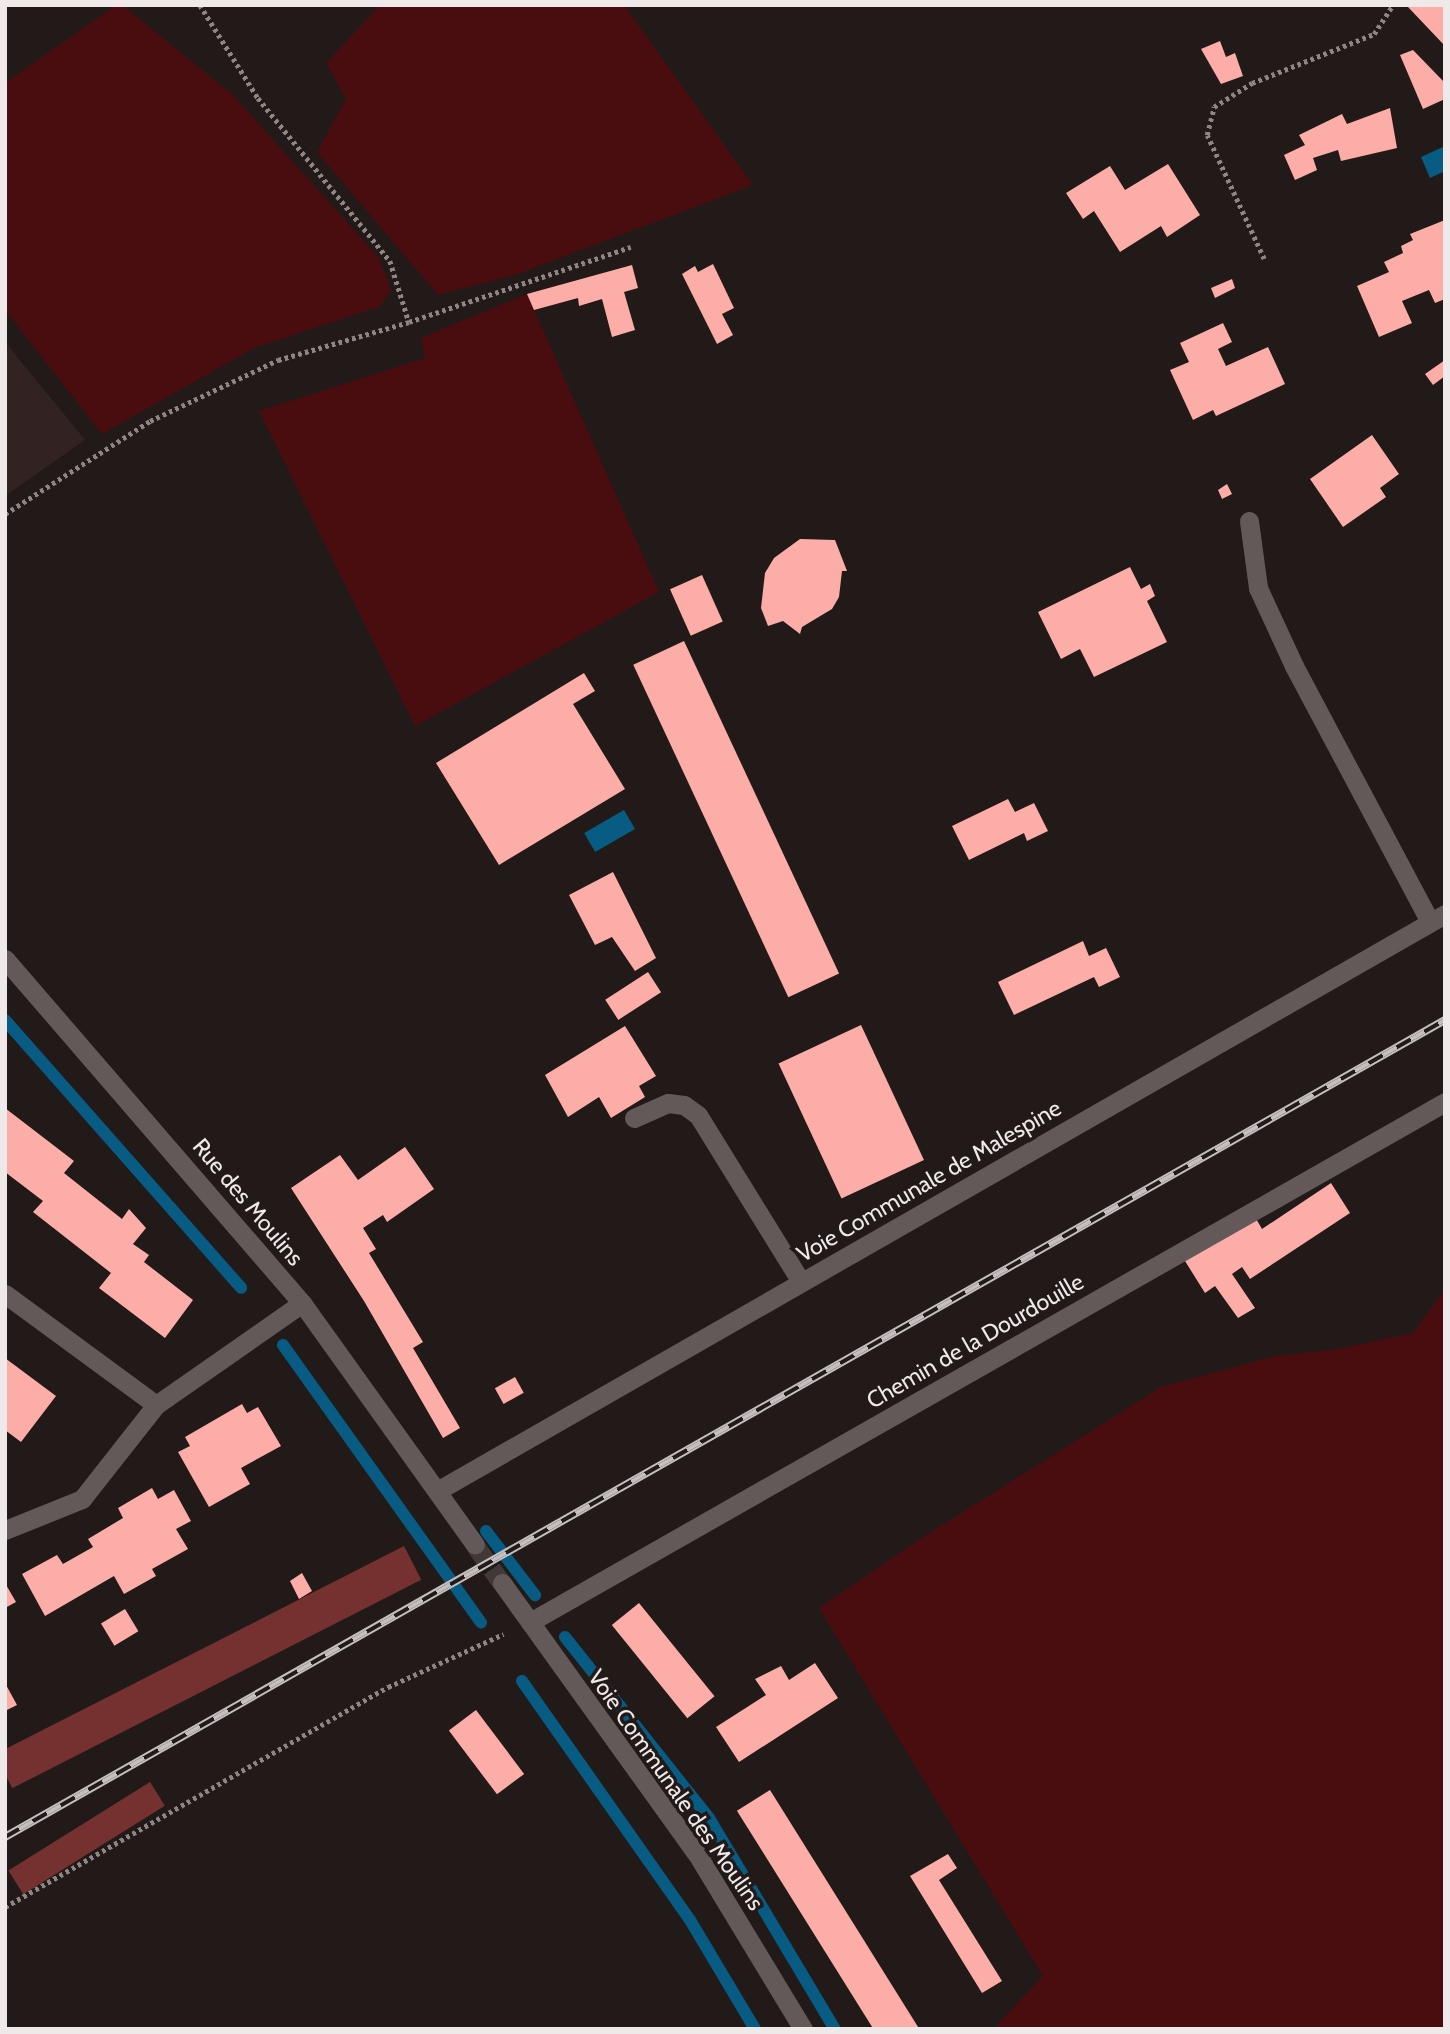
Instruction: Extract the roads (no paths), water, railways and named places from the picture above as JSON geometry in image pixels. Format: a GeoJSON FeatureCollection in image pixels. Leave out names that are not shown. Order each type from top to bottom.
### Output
{"type":"FeatureCollection","features":[{"type":"Feature","properties":{"kind":"street"},"geometry":{"type":"LineString","coordinates":[[1249,521],[1258,588],[1294,666],[1437,918]]}},
{"type":"Feature","properties":{"kind":"street","name":"Voie Communale de Malespine"},"geometry":{"type":"LineString","coordinates":[[437,1491],[1437,918]]}},
{"type":"Feature","properties":{"kind":"street","name":"Rue des Moulins"},"geometry":{"type":"LineString","coordinates":[[5,959],[302,1303],[437,1491]]}},
{"type":"Feature","properties":{"kind":"street"},"geometry":{"type":"LineString","coordinates":[[634,1118],[668,1102],[684,1105],[698,1115],[801,1282]]}},
{"type":"Feature","properties":{"kind":"street","name":"Chemin de la Dourdouille"},"geometry":{"type":"LineString","coordinates":[[530,1622],[1445,1102]]}},
{"type":"Feature","properties":{"kind":"street"},"geometry":{"type":"LineString","coordinates":[[5,1294],[156,1405]]}},
{"type":"Feature","properties":{"kind":"street"},"geometry":{"type":"LineString","coordinates":[[5,1530],[82,1499],[156,1405],[302,1303]]}},
{"type":"Feature","properties":{"kind":"street"},"geometry":{"type":"LineString","coordinates":[[437,1491],[475,1545]]}},
{"type":"Feature","properties":{"kind":"street","name":"Voie Communale des Moulins"},"geometry":{"type":"LineString","coordinates":[[502,1583],[700,1859],[803,2029]]}},
{"type":"Feature","properties":{"kind":"water"},"geometry":{"type":"Polygon","coordinates":[[[1445,146],[1445,171],[1430,178],[1421,157],[1445,146]]]}},
{"type":"Feature","properties":{"kind":"water"},"geometry":{"type":"Polygon","coordinates":[[[624,810],[635,829],[595,852],[584,833],[624,810]]]}},
{"type":"Feature","properties":{"kind":"waterway"},"geometry":{"type":"LineString","coordinates":[[5,1020],[241,1288]]}},
{"type":"Feature","properties":{"kind":"waterway"},"geometry":{"type":"LineString","coordinates":[[283,1345],[481,1623]]}},
{"type":"Feature","properties":{"kind":"waterway"},"geometry":{"type":"LineString","coordinates":[[486,1531],[535,1595]]}},
{"type":"Feature","properties":{"kind":"waterway"},"geometry":{"type":"LineString","coordinates":[[565,1637],[709,1818],[835,2029]]}},
{"type":"Feature","properties":{"kind":"waterway"},"geometry":{"type":"LineString","coordinates":[[522,1681],[690,1920],[755,2029]]}},
{"type":"Feature","properties":{"kind":"tunnel"},"geometry":{"type":"LineString","coordinates":[[475,1545],[502,1583]]}},
{"type":"Feature","properties":{"kind":"railway"},"geometry":{"type":"LineString","coordinates":[[5,1837],[1445,1020]]}}]}
